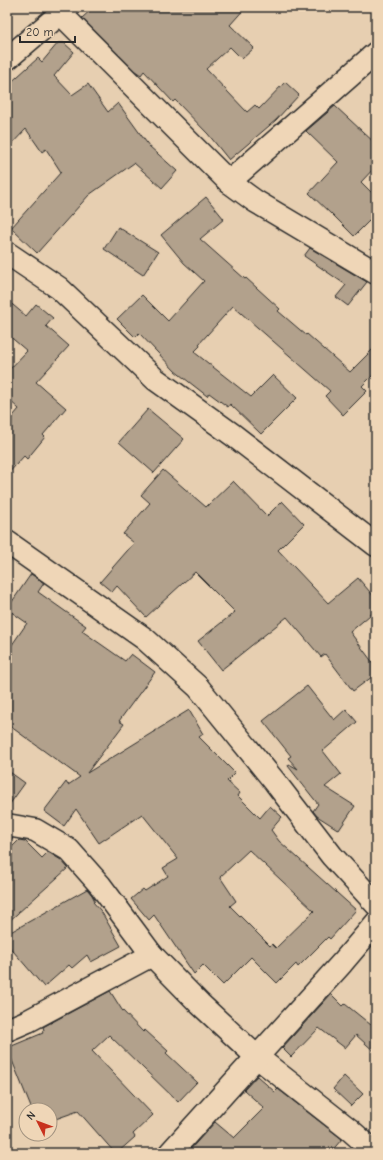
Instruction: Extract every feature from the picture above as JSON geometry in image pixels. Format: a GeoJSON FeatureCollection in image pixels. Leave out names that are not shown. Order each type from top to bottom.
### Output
{"type":"FeatureCollection","features":[{"type":"Feature","properties":{"kind":"street"},"geometry":{"type":"LineString","coordinates":[[7,59],[64,10],[229,182],[255,201],[376,273]]}},
{"type":"Feature","properties":{"kind":"street"},"geometry":{"type":"LineString","coordinates":[[229,182],[376,53]]}},
{"type":"Feature","properties":{"kind":"street"},"geometry":{"type":"LineString","coordinates":[[7,253],[59,288],[155,379],[233,435],[376,545]]}},
{"type":"Feature","properties":{"kind":"street"},"geometry":{"type":"LineString","coordinates":[[7,542],[145,640],[198,687],[275,782],[332,856],[376,904]]}},
{"type":"Feature","properties":{"kind":"street"},"geometry":{"type":"LineString","coordinates":[[7,825],[35,830],[69,850],[100,885],[152,955],[200,1004],[257,1057],[350,1130],[376,1153]]}},
{"type":"Feature","properties":{"kind":"street"},"geometry":{"type":"LineString","coordinates":[[170,1153],[342,963],[376,923]]}},
{"type":"Feature","properties":{"kind":"street"},"geometry":{"type":"LineString","coordinates":[[7,1030],[28,1021],[152,955]]}},
{"type":"Feature","properties":{"kind":"building"},"geometry":{"type":"Polygon","coordinates":[[[94,7],[246,7],[230,25],[254,48],[242,59],[230,47],[206,69],[247,112],[255,105],[259,109],[285,82],[299,95],[276,120],[229,160],[208,134],[175,100],[173,102],[144,71],[141,75],[135,71],[82,18],[94,7]]]}},
{"type":"Feature","properties":{"kind":"building"},"geometry":{"type":"Polygon","coordinates":[[[58,43],[64,43],[74,52],[54,76],[72,95],[88,84],[108,112],[118,103],[149,146],[177,171],[162,188],[134,163],[89,195],[37,253],[11,228],[61,172],[46,149],[42,152],[26,129],[7,149],[7,86],[38,58],[42,62],[58,43]]]}},
{"type":"Feature","properties":{"kind":"building"},"geometry":{"type":"Polygon","coordinates":[[[335,106],[376,144],[376,166],[361,182],[376,197],[376,214],[354,236],[309,193],[338,162],[306,131],[335,106]]]}},
{"type":"Feature","properties":{"kind":"building"},"geometry":{"type":"Polygon","coordinates":[[[206,197],[224,219],[200,239],[280,309],[278,311],[350,372],[376,346],[376,372],[362,386],[367,391],[343,415],[325,396],[330,391],[233,306],[199,344],[200,346],[194,352],[251,397],[273,375],[297,398],[261,434],[230,404],[228,407],[209,393],[207,396],[175,371],[139,333],[135,337],[117,319],[142,295],[168,321],[204,281],[184,263],[161,235],[206,197]]]}},
{"type":"Feature","properties":{"kind":"building"},"geometry":{"type":"Polygon","coordinates":[[[118,227],[158,252],[143,275],[104,249],[118,227]]]}},
{"type":"Feature","properties":{"kind":"building"},"geometry":{"type":"Polygon","coordinates":[[[310,248],[367,282],[348,306],[336,297],[346,285],[304,256],[310,248]]]}},
{"type":"Feature","properties":{"kind":"building"},"geometry":{"type":"Polygon","coordinates":[[[7,300],[26,316],[36,304],[53,318],[46,326],[69,346],[36,382],[66,408],[43,435],[45,437],[27,459],[24,456],[7,475],[7,423],[19,409],[7,398],[7,372],[27,351],[7,334],[7,300]]]}},
{"type":"Feature","properties":{"kind":"building"},"geometry":{"type":"Polygon","coordinates":[[[148,409],[184,439],[154,473],[119,442],[148,409]]]}},
{"type":"Feature","properties":{"kind":"building"},"geometry":{"type":"Polygon","coordinates":[[[163,470],[206,507],[233,481],[267,516],[282,501],[304,524],[278,550],[328,603],[358,578],[376,599],[376,610],[350,632],[376,667],[376,674],[353,691],[325,654],[321,657],[287,617],[221,670],[198,641],[235,612],[195,572],[146,617],[117,586],[112,592],[100,582],[134,543],[123,534],[150,503],[141,495],[163,470]]]}},
{"type":"Feature","properties":{"kind":"building"},"geometry":{"type":"Polygon","coordinates":[[[31,574],[44,583],[38,592],[86,626],[82,631],[125,661],[131,654],[155,672],[119,721],[124,724],[87,773],[189,710],[203,734],[199,737],[235,773],[227,781],[240,793],[238,796],[260,818],[270,806],[282,817],[271,830],[279,841],[356,910],[330,939],[328,937],[298,967],[296,964],[277,983],[251,957],[223,985],[203,965],[194,974],[154,915],[149,920],[131,899],[143,889],[145,891],[168,876],[163,868],[178,859],[142,814],[99,843],[76,809],[64,826],[44,811],[66,782],[68,785],[80,777],[7,724],[7,652],[27,623],[7,609],[31,574]],[[249,850],[220,877],[236,901],[230,906],[270,946],[272,944],[276,948],[314,911],[249,850]]]}},
{"type":"Feature","properties":{"kind":"building"},"geometry":{"type":"Polygon","coordinates":[[[307,686],[334,720],[346,709],[357,722],[323,751],[341,774],[325,787],[355,806],[339,830],[317,816],[313,811],[318,804],[288,766],[289,764],[298,769],[288,758],[291,756],[263,721],[307,686]]]}},
{"type":"Feature","properties":{"kind":"building"},"geometry":{"type":"Polygon","coordinates":[[[7,770],[25,783],[7,808],[7,770]]]}},
{"type":"Feature","properties":{"kind":"building"},"geometry":{"type":"Polygon","coordinates":[[[19,840],[25,841],[42,858],[48,852],[61,860],[68,868],[7,923],[7,852],[19,840]]]}},
{"type":"Feature","properties":{"kind":"building"},"geometry":{"type":"Polygon","coordinates":[[[87,889],[95,901],[93,902],[101,911],[121,946],[91,962],[87,955],[72,968],[69,965],[44,987],[7,944],[7,934],[87,889]]]}},
{"type":"Feature","properties":{"kind":"building"},"geometry":{"type":"Polygon","coordinates":[[[110,991],[122,1010],[143,1032],[145,1030],[168,1051],[166,1053],[197,1082],[178,1102],[109,1035],[92,1051],[153,1115],[133,1134],[135,1137],[117,1153],[115,1153],[78,1111],[58,1118],[58,1102],[29,1102],[7,1048],[43,1033],[43,1027],[110,991]]]}},
{"type":"Feature","properties":{"kind":"building"},"geometry":{"type":"Polygon","coordinates":[[[331,994],[343,1006],[345,1004],[376,1029],[376,1053],[356,1035],[345,1048],[319,1028],[291,1057],[282,1048],[331,994]]]}},
{"type":"Feature","properties":{"kind":"building"},"geometry":{"type":"Polygon","coordinates":[[[257,1076],[275,1092],[278,1089],[342,1139],[330,1153],[187,1153],[215,1122],[234,1138],[264,1108],[244,1090],[257,1076]]]}},
{"type":"Feature","properties":{"kind":"building"},"geometry":{"type":"Polygon","coordinates":[[[344,1076],[363,1094],[351,1106],[333,1089],[344,1076]]]}}]}
